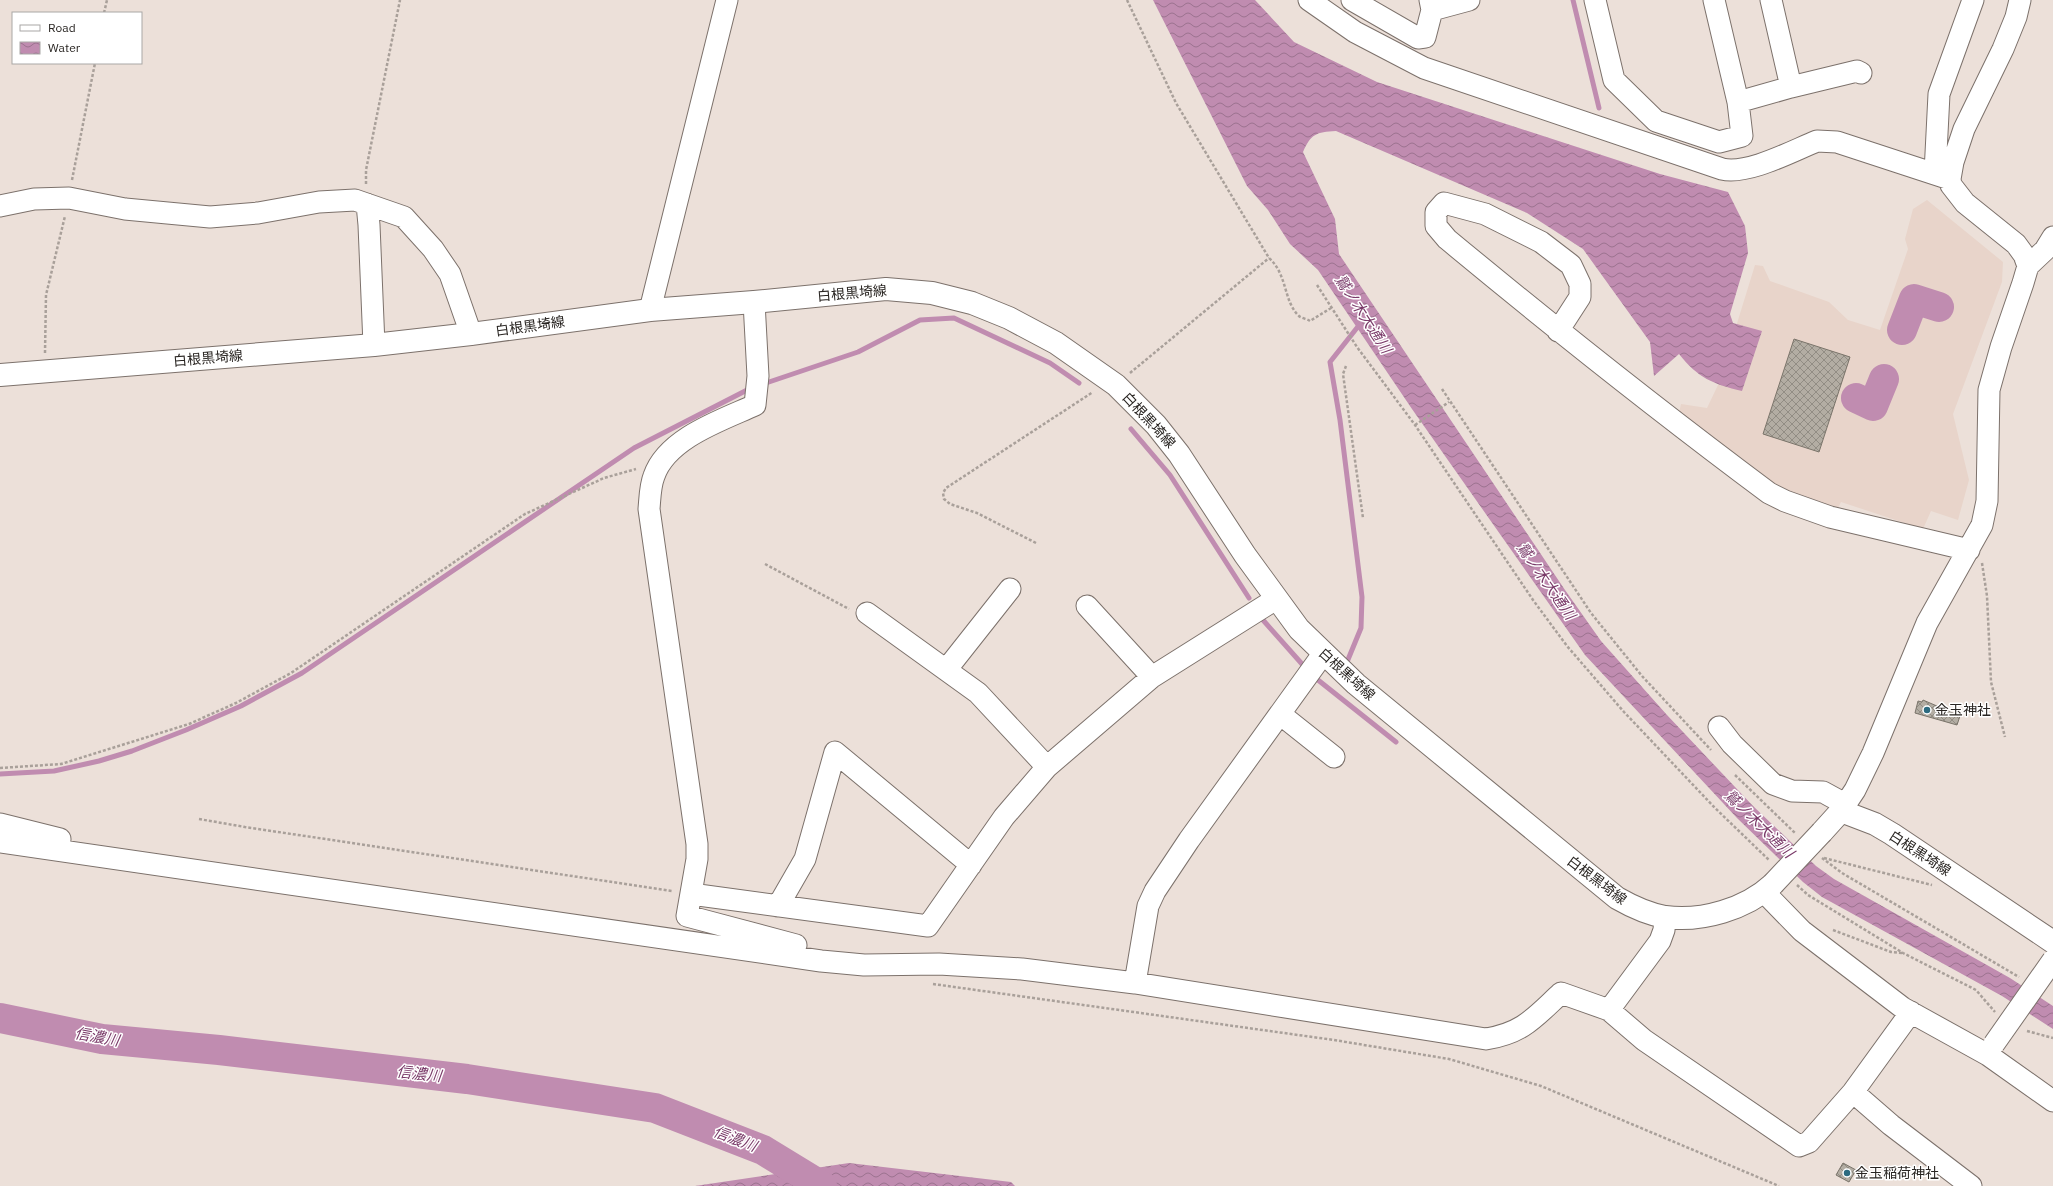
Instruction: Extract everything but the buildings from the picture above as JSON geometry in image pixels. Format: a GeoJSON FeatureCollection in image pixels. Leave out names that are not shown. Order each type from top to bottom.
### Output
{"type":"FeatureCollection","features":[{"type":"Feature","properties":{"kind":"main road","name":"白根黒埼線"},"geometry":{"type":"LineString","coordinates":[[0,375],[374,345],[471,334],[650,310],[754,302],[886,289],[932,293],[972,302],[1009,318],[1056,343],[1113,383],[1156,425],[1179,454],[1276,599],[1299,629],[1323,654],[1356,684],[1617,898],[1630,906],[1665,916],[1690,916],[1731,908],[1750,902],[1777,886],[1843,808],[1892,834],[2053,942]]}},
{"type":"Feature","properties":{"kind":"street"},"geometry":{"type":"LineString","coordinates":[[650,310],[727,0]]}},
{"type":"Feature","properties":{"kind":"street"},"geometry":{"type":"LineString","coordinates":[[1309,0],[1355,32],[1424,68],[1722,169],[1730,171],[1748,168],[1817,141],[1826,140],[1837,142],[1942,176],[1965,203],[2016,244],[2024,256],[2028,266]]}},
{"type":"Feature","properties":{"kind":"street"},"geometry":{"type":"LineString","coordinates":[[1352,0],[1418,38],[1425,37],[1431,5],[1469,0]]}},
{"type":"Feature","properties":{"kind":"street"},"geometry":{"type":"LineString","coordinates":[[1595,0],[1614,80],[1656,121],[1719,142],[1742,136],[1738,102],[1714,0]]}},
{"type":"Feature","properties":{"kind":"street"},"geometry":{"type":"LineString","coordinates":[[1770,0],[1790,87]]}},
{"type":"Feature","properties":{"kind":"street"},"geometry":{"type":"LineString","coordinates":[[1942,176],[1939,94],[1973,0]]}},
{"type":"Feature","properties":{"kind":"street"},"geometry":{"type":"LineString","coordinates":[[1942,176],[1956,150],[1964,129],[2008,36],[2016,17],[2020,0]]}},
{"type":"Feature","properties":{"kind":"street"},"geometry":{"type":"LineString","coordinates":[[1738,102],[1790,87],[1857,71],[1861,73]]}},
{"type":"Feature","properties":{"kind":"street"},"geometry":{"type":"LineString","coordinates":[[0,206],[34,199],[69,198],[125,209],[210,218],[258,213],[319,202],[355,200],[404,218],[433,249],[450,274],[471,334]]}},
{"type":"Feature","properties":{"kind":"street"},"geometry":{"type":"LineString","coordinates":[[1558,331],[1580,297],[1580,284],[1571,265],[1541,242],[1485,214],[1444,203],[1436,212],[1436,226],[1447,239],[1558,331],[1677,424],[1769,493],[1785,501],[1830,516],[1969,550]]}},
{"type":"Feature","properties":{"kind":"street"},"geometry":{"type":"LineString","coordinates":[[367,204],[374,345]]}},
{"type":"Feature","properties":{"kind":"street"},"geometry":{"type":"LineString","coordinates":[[1719,727],[1732,744],[1773,784],[1792,791],[1823,792],[1843,808],[1873,753],[1927,624],[1982,525],[1987,501],[1989,390],[2001,347],[2028,266],[2045,250],[2053,237]]}},
{"type":"Feature","properties":{"kind":"street"},"geometry":{"type":"LineString","coordinates":[[754,302],[758,376],[755,405],[695,433],[677,445],[662,461],[654,475],[649,510],[697,844],[697,859],[687,916],[808,948],[821,961]]}},
{"type":"Feature","properties":{"kind":"street"},"geometry":{"type":"LineString","coordinates":[[946,670],[1010,588]]}},
{"type":"Feature","properties":{"kind":"street"},"geometry":{"type":"LineString","coordinates":[[691,894],[928,926],[1004,817],[1047,767],[1152,677],[1276,599]]}},
{"type":"Feature","properties":{"kind":"street"},"geometry":{"type":"LineString","coordinates":[[1087,606],[1152,677]]}},
{"type":"Feature","properties":{"kind":"street"},"geometry":{"type":"LineString","coordinates":[[868,614],[978,693],[1047,767]]}},
{"type":"Feature","properties":{"kind":"street"},"geometry":{"type":"LineString","coordinates":[[1135,983],[1148,906],[1154,891],[1323,654]]}},
{"type":"Feature","properties":{"kind":"street"},"geometry":{"type":"LineString","coordinates":[[1280,714],[1334,756]]}},
{"type":"Feature","properties":{"kind":"street"},"geometry":{"type":"LineString","coordinates":[[778,906],[805,859],[835,752],[971,865]]}},
{"type":"Feature","properties":{"kind":"street"},"geometry":{"type":"LineString","coordinates":[[0,824],[60,839],[67,852]]}},
{"type":"Feature","properties":{"kind":"street"},"geometry":{"type":"LineString","coordinates":[[0,842],[821,961],[864,965],[938,964],[1022,969],[1135,983],[1486,1039],[1506,1036],[1530,1022],[1561,993],[1609,1010],[1644,1040],[1799,1146],[1809,1142],[1853,1092],[1911,1012]]}},
{"type":"Feature","properties":{"kind":"street"},"geometry":{"type":"LineString","coordinates":[[1777,886],[1802,931],[1911,1012],[1991,1050],[2053,1101]]}},
{"type":"Feature","properties":{"kind":"street"},"geometry":{"type":"LineString","coordinates":[[1609,1010],[1660,941],[1664,930],[1665,916]]}},
{"type":"Feature","properties":{"kind":"street"},"geometry":{"type":"LineString","coordinates":[[1991,1050],[2053,960]]}},
{"type":"Feature","properties":{"kind":"street"},"geometry":{"type":"LineString","coordinates":[[1853,1092],[1891,1125],[1971,1186]]}},
{"type":"Feature","properties":{"kind":"path"},"geometry":{"type":"LineString","coordinates":[[104,12],[107,0]]}},
{"type":"Feature","properties":{"kind":"path"},"geometry":{"type":"LineString","coordinates":[[367,204],[366,170],[400,0]]}},
{"type":"Feature","properties":{"kind":"path"},"geometry":{"type":"LineString","coordinates":[[1127,0],[1176,102],[1269,258],[1277,265],[1290,302],[1299,316],[1310,321],[1332,308]]}},
{"type":"Feature","properties":{"kind":"path"},"geometry":{"type":"LineString","coordinates":[[44,371],[46,295],[69,198],[95,64]]}},
{"type":"Feature","properties":{"kind":"path"},"geometry":{"type":"LineString","coordinates":[[1036,543],[977,513],[950,504],[944,499],[943,493],[946,488],[1113,383],[1269,258]]}},
{"type":"Feature","properties":{"kind":"path"},"geometry":{"type":"LineString","coordinates":[[1317,285],[1357,347],[1416,424],[1533,600],[1567,646],[1624,712],[1704,796],[1771,861]]}},
{"type":"Feature","properties":{"kind":"path"},"geometry":{"type":"LineString","coordinates":[[1346,366],[1343,374],[1363,518]]}},
{"type":"Feature","properties":{"kind":"path"},"geometry":{"type":"LineString","coordinates":[[1416,424],[1449,402]]}},
{"type":"Feature","properties":{"kind":"path"},"geometry":{"type":"LineString","coordinates":[[0,768],[61,764],[123,746],[196,721],[236,703],[291,673],[525,514],[617,474],[636,469],[654,475]]}},
{"type":"Feature","properties":{"kind":"path"},"geometry":{"type":"LineString","coordinates":[[1969,550],[1979,557],[1984,568],[1992,682],[2005,737]]}},
{"type":"Feature","properties":{"kind":"path"},"geometry":{"type":"LineString","coordinates":[[765,564],[851,610],[868,614]]}},
{"type":"Feature","properties":{"kind":"path"},"geometry":{"type":"LineString","coordinates":[[199,819],[245,828],[691,894]]}},
{"type":"Feature","properties":{"kind":"path"},"geometry":{"type":"LineString","coordinates":[[1819,856],[1942,888],[1957,878]]}},
{"type":"Feature","properties":{"kind":"path"},"geometry":{"type":"LineString","coordinates":[[1777,886],[1808,895],[1903,953],[1976,990],[1992,1010],[1998,1013]]}},
{"type":"Feature","properties":{"kind":"path"},"geometry":{"type":"LineString","coordinates":[[1826,927],[1891,952],[1903,953]]}},
{"type":"Feature","properties":{"kind":"path"},"geometry":{"type":"LineString","coordinates":[[930,983],[952,988],[1334,1040],[1449,1059],[1541,1086],[1779,1186]]}},
{"type":"Feature","properties":{"kind":"path"},"geometry":{"type":"LineString","coordinates":[[2022,1028],[2028,1032],[2053,1038]]}},
{"type":"Feature","properties":{"kind":"shaded area"},"geometry":{"type":"Polygon","coordinates":[[[1927,200],[2003,262],[2002,282],[1953,414],[1969,480],[1958,520],[1931,511],[1923,529],[1841,502],[1838,508],[1786,491],[1762,477],[1678,418],[1681,404],[1707,408],[1718,385],[1755,265],[1763,266],[1770,281],[1829,302],[1848,320],[1880,330],[1908,249],[1905,239],[1913,209],[1927,200]]]}},
{"type":"Feature","properties":{"kind":"water","name":"鷲ノ木大通川"},"geometry":{"type":"Polygon","coordinates":[[[1153,0],[1255,0],[1294,42],[1377,82],[1660,174],[1728,192],[1745,226],[1748,253],[1730,314],[1733,323],[1762,331],[1742,391],[1714,383],[1707,379],[1693,369],[1679,354],[1654,376],[1650,342],[1583,249],[1527,213],[1336,131],[1324,132],[1315,135],[1309,141],[1303,152],[1335,219],[1339,254],[1565,590],[1601,641],[1667,715],[1753,806],[1816,866],[1834,879],[2010,978],[2053,1006],[2053,1029],[2002,996],[1822,897],[1803,882],[1737,818],[1585,655],[1412,409],[1318,270],[1290,244],[1268,210],[1247,186],[1153,0]]]}},
{"type":"Feature","properties":{"kind":"water","name":"信濃川"},"geometry":{"type":"Polygon","coordinates":[[[849,1163],[1011,1182],[1015,1186],[695,1186],[849,1163]]]}},
{"type":"Feature","properties":{"kind":"waterway"},"geometry":{"type":"LineString","coordinates":[[1573,0],[1599,108]]}},
{"type":"Feature","properties":{"kind":"waterway"},"geometry":{"type":"LineString","coordinates":[[1902,330],[1914,299],[1939,307]]}},
{"type":"Feature","properties":{"kind":"waterway"},"geometry":{"type":"LineString","coordinates":[[763,384],[858,352],[920,320],[954,318],[1050,363],[1079,383]]}},
{"type":"Feature","properties":{"kind":"waterway","name":"鷲ノ木大通川"},"geometry":{"type":"LineString","coordinates":[[1347,662],[1361,628],[1362,597],[1340,420],[1330,362],[1360,324]]}},
{"type":"Feature","properties":{"kind":"waterway"},"geometry":{"type":"LineString","coordinates":[[1856,398],[1873,406],[1884,379]]}},
{"type":"Feature","properties":{"kind":"waterway"},"geometry":{"type":"LineString","coordinates":[[0,774],[54,771],[99,761],[132,751],[241,706],[302,673],[634,448],[751,388]]}},
{"type":"Feature","properties":{"kind":"waterway"},"geometry":{"type":"LineString","coordinates":[[1131,429],[1170,475],[1249,598]]}},
{"type":"Feature","properties":{"kind":"waterway"},"geometry":{"type":"LineString","coordinates":[[1263,620],[1302,664]]}},
{"type":"Feature","properties":{"kind":"waterway"},"geometry":{"type":"LineString","coordinates":[[1318,680],[1396,742]]}},
{"type":"Feature","properties":{"kind":"waterway","name":"信濃川"},"geometry":{"type":"LineString","coordinates":[[0,1018],[102,1039],[219,1050],[467,1079],[655,1108],[763,1150],[822,1186]]}},
{"type":"Feature","properties":{"kind":"place","name":"金玉神社"},"geometry":{"type":"Point","coordinates":[1927,710]}},
{"type":"Feature","properties":{"kind":"place","name":"金玉稲荷神社"},"geometry":{"type":"Point","coordinates":[1847,1173]}}]}
